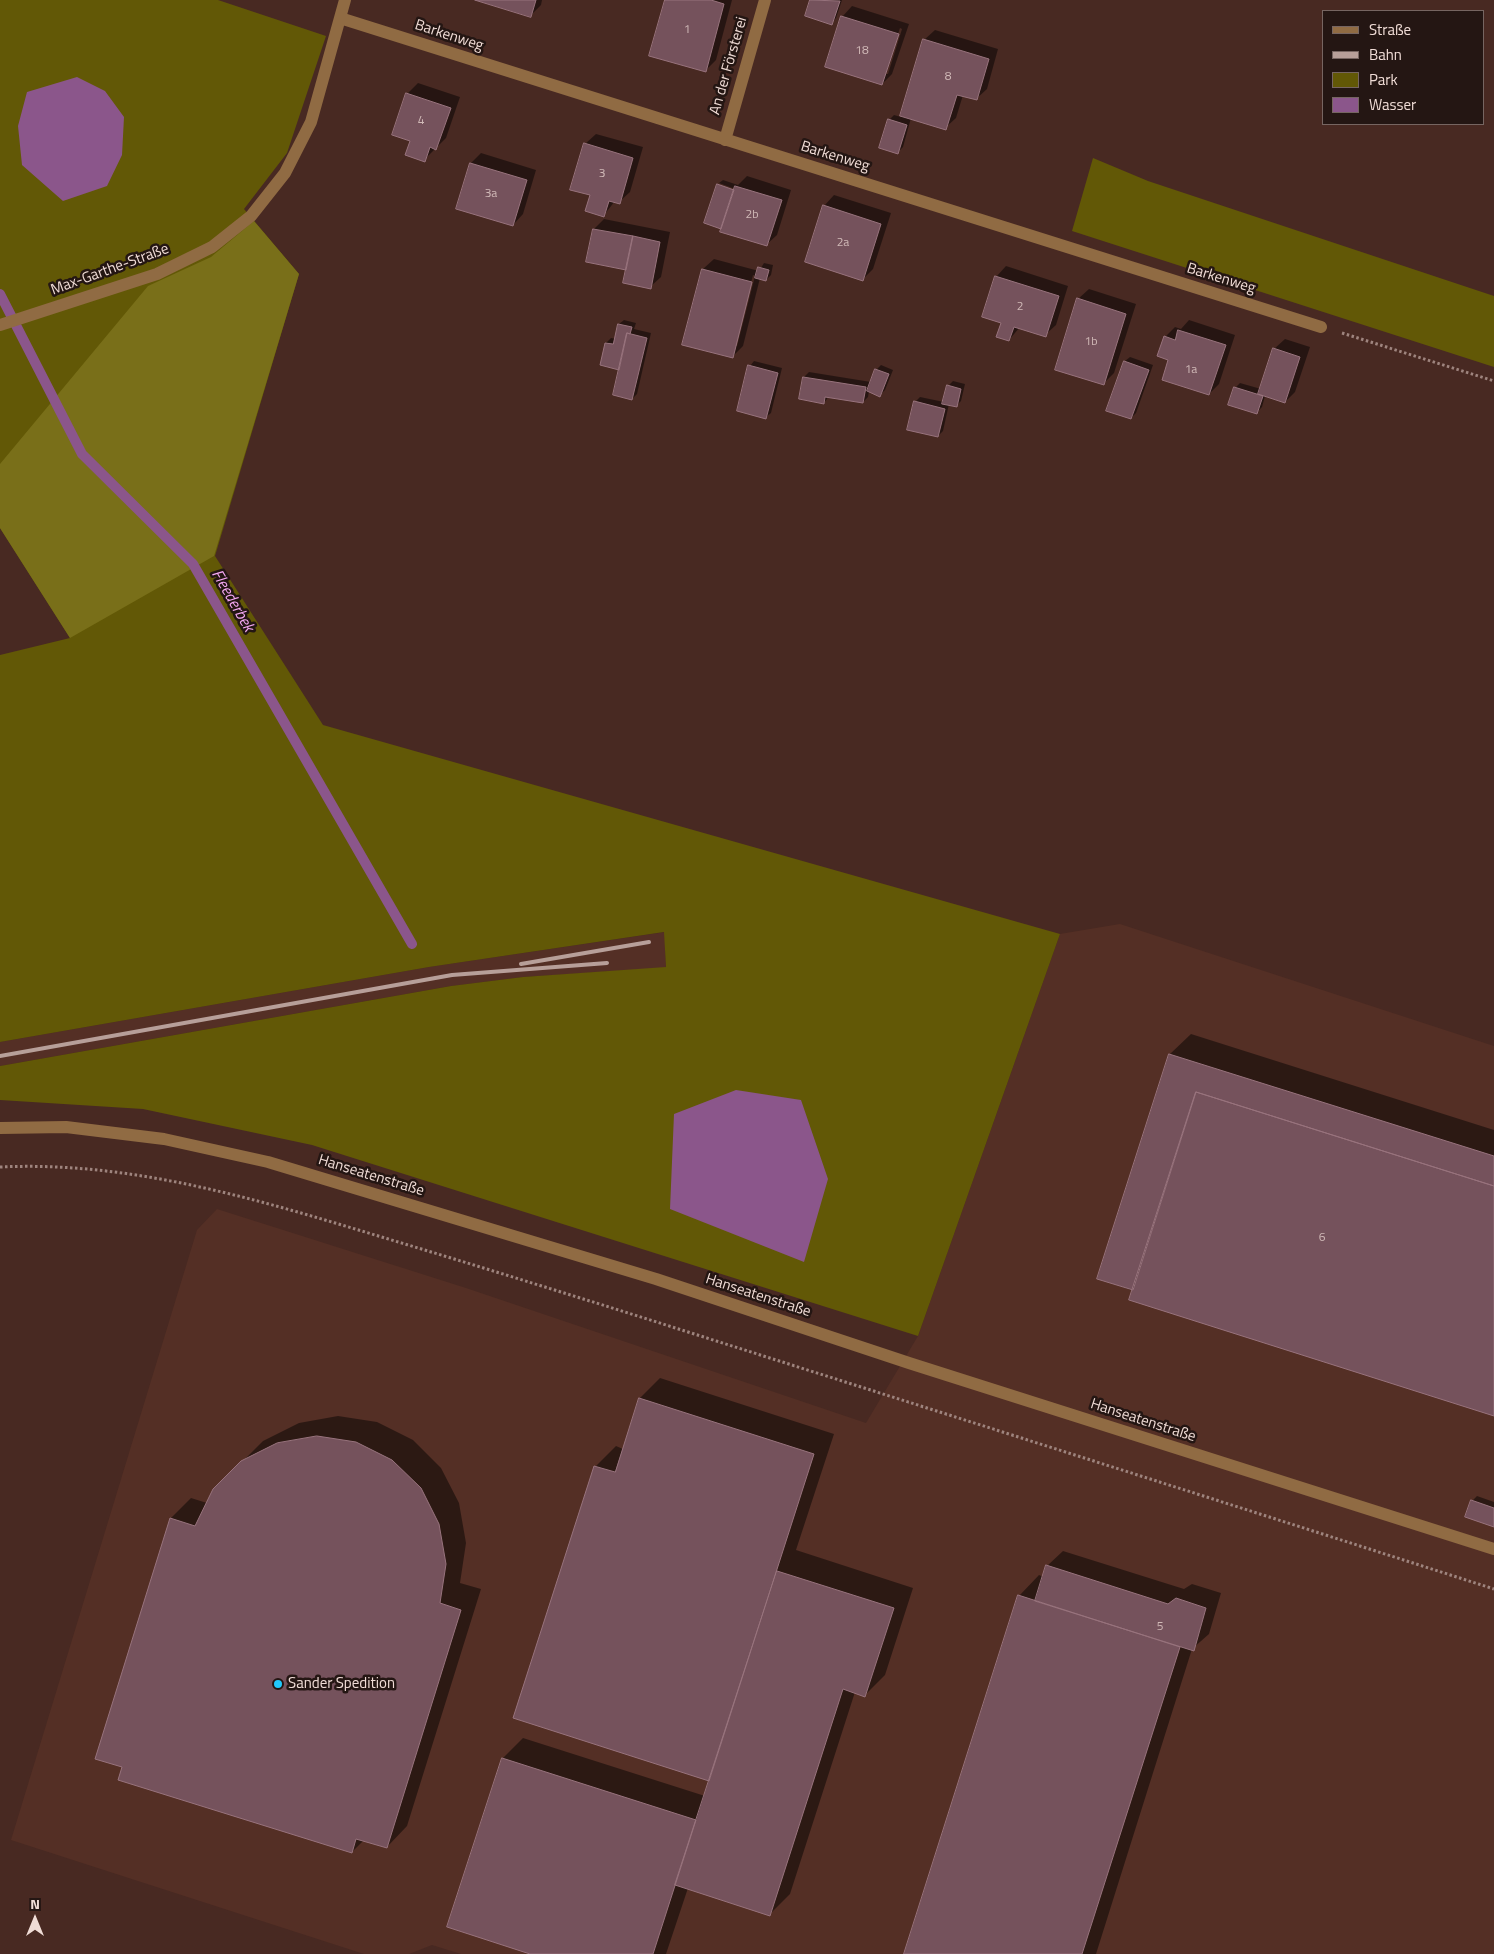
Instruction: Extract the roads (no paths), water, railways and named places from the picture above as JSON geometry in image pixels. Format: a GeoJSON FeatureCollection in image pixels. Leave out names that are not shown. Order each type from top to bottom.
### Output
{"type":"FeatureCollection","features":[{"type":"Feature","properties":{"kind":"street","name":"Max-Garthe-Straße"},"geometry":{"type":"LineString","coordinates":[[0,325],[157,274],[212,247],[250,216],[285,173],[311,122],[345,0]]}},
{"type":"Feature","properties":{"kind":"street","name":"An der Försterei"},"geometry":{"type":"LineString","coordinates":[[725,140],[765,0]]}},
{"type":"Feature","properties":{"kind":"street","name":"Barkenweg"},"geometry":{"type":"LineString","coordinates":[[340,18],[1320,327]]}},
{"type":"Feature","properties":{"kind":"street","name":"Hanseatenstraße"},"geometry":{"type":"LineString","coordinates":[[0,1128],[66,1128],[164,1139],[268,1162],[656,1279],[927,1369],[1494,1549]]}},
{"type":"Feature","properties":{"kind":"water"},"geometry":{"type":"Polygon","coordinates":[[[77,77],[105,91],[124,117],[122,155],[107,186],[63,201],[22,165],[18,126],[27,92],[77,77]]]}},
{"type":"Feature","properties":{"kind":"water"},"geometry":{"type":"Polygon","coordinates":[[[736,1090],[801,1100],[828,1179],[804,1262],[670,1209],[674,1114],[736,1090]]]}},
{"type":"Feature","properties":{"kind":"waterway","name":"Fleederbek"},"geometry":{"type":"LineString","coordinates":[[0,294],[82,454],[193,564],[412,944]]}},
{"type":"Feature","properties":{"kind":"railway"},"geometry":{"type":"LineString","coordinates":[[521,964],[649,942]]}},
{"type":"Feature","properties":{"kind":"railway"},"geometry":{"type":"LineString","coordinates":[[0,1056],[452,975],[607,963]]}},
{"type":"Feature","properties":{"kind":"place","name":"Sander Spedition"},"geometry":{"type":"Point","coordinates":[278,1684]}}]}
